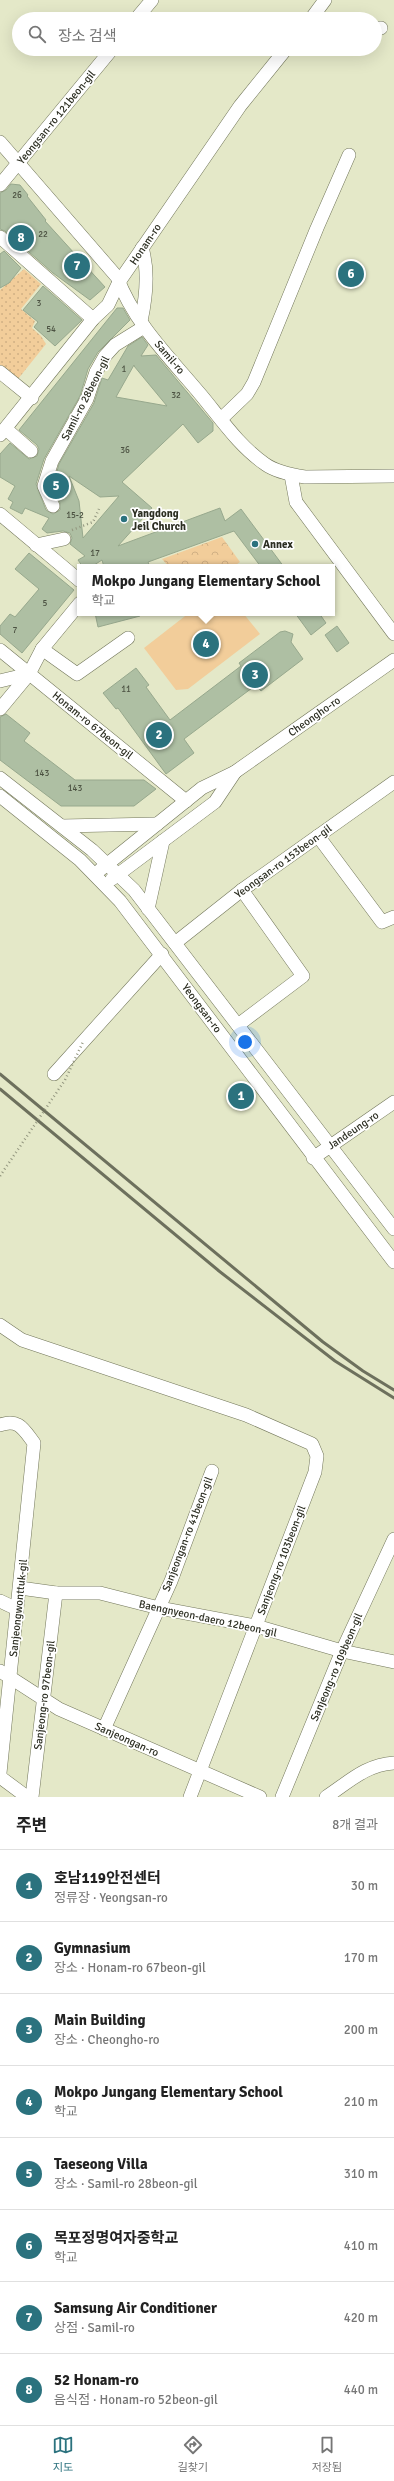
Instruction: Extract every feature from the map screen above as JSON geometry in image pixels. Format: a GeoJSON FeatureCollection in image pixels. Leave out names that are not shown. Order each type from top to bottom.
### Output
{"type":"FeatureCollection","features":[{"type":"Feature","properties":{"kind":"street"},"geometry":{"type":"LineString","coordinates":[[142,12],[152,0]]}},
{"type":"Feature","properties":{"kind":"street"},"geometry":{"type":"LineString","coordinates":[[316,12],[325,0]]}},
{"type":"Feature","properties":{"kind":"street","name":"Yeongsan-ro 121beon-gil"},"geometry":{"type":"LineString","coordinates":[[0,185],[106,56]]}},
{"type":"Feature","properties":{"kind":"street","name":"Honam-ro"},"geometry":{"type":"LineString","coordinates":[[3,432],[32,398],[93,319],[108,305],[119,282],[240,106],[280,56]]}},
{"type":"Feature","properties":{"kind":"street","name":"Samil-ro"},"geometry":{"type":"LineString","coordinates":[[0,142],[119,282],[125,297],[142,324],[252,455],[267,466],[291,475],[322,478],[394,476]]}},
{"type":"Feature","properties":{"kind":"street"},"geometry":{"type":"LineString","coordinates":[[221,419],[247,394],[254,382],[316,228],[349,155]]}},
{"type":"Feature","properties":{"kind":"street"},"geometry":{"type":"LineString","coordinates":[[3,244],[93,319]]}},
{"type":"Feature","properties":{"kind":"street"},"geometry":{"type":"LineString","coordinates":[[142,248],[146,261],[142,324]]}},
{"type":"Feature","properties":{"kind":"street","name":"Samil-ro 28beon-gil"},"geometry":{"type":"LineString","coordinates":[[53,506],[44,486],[52,460],[87,399],[96,372],[105,356],[115,345],[142,324]]}},
{"type":"Feature","properties":{"kind":"street"},"geometry":{"type":"LineString","coordinates":[[0,372],[32,398]]}},
{"type":"Feature","properties":{"kind":"street"},"geometry":{"type":"LineString","coordinates":[[3,432],[31,451]]}},
{"type":"Feature","properties":{"kind":"street"},"geometry":{"type":"LineString","coordinates":[[291,475],[296,502],[394,634]]}},
{"type":"Feature","properties":{"kind":"street"},"geometry":{"type":"LineString","coordinates":[[0,514],[77,579]]}},
{"type":"Feature","properties":{"kind":"street"},"geometry":{"type":"LineString","coordinates":[[36,545],[64,539]]}},
{"type":"Feature","properties":{"kind":"street"},"geometry":{"type":"LineString","coordinates":[[0,709],[29,674],[42,649],[77,607]]}},
{"type":"Feature","properties":{"kind":"street"},"geometry":{"type":"LineString","coordinates":[[42,649],[77,674],[128,638]]}},
{"type":"Feature","properties":{"kind":"street","name":"Honam-ro 67beon-gil"},"geometry":{"type":"LineString","coordinates":[[0,650],[186,801]]}},
{"type":"Feature","properties":{"kind":"street","name":"Cheongho-ro"},"geometry":{"type":"LineString","coordinates":[[94,874],[202,788],[235,772],[394,660]]}},
{"type":"Feature","properties":{"kind":"street"},"geometry":{"type":"LineString","coordinates":[[0,681],[29,674]]}},
{"type":"Feature","properties":{"kind":"street","name":"Cheongho-ro"},"geometry":{"type":"LineString","coordinates":[[104,885],[215,802],[235,772]]}},
{"type":"Feature","properties":{"kind":"street","name":"Yeongsan-ro"},"geometry":{"type":"LineString","coordinates":[[0,778],[62,826],[107,864],[134,890],[394,1229]]}},
{"type":"Feature","properties":{"kind":"street","name":"Yeongsan-ro 153beon-gil"},"geometry":{"type":"LineString","coordinates":[[175,943],[242,890],[394,782]]}},
{"type":"Feature","properties":{"kind":"street","name":"Yeongsan-ro"},"geometry":{"type":"LineString","coordinates":[[0,796],[80,860],[104,885],[162,954],[313,1158],[394,1262]]}},
{"type":"Feature","properties":{"kind":"street"},"geometry":{"type":"LineString","coordinates":[[62,826],[157,824]]}},
{"type":"Feature","properties":{"kind":"street"},"geometry":{"type":"LineString","coordinates":[[318,836],[382,922],[394,917]]}},
{"type":"Feature","properties":{"kind":"street"},"geometry":{"type":"LineString","coordinates":[[148,909],[163,841]]}},
{"type":"Feature","properties":{"kind":"street"},"geometry":{"type":"LineString","coordinates":[[238,1025],[303,976],[242,890]]}},
{"type":"Feature","properties":{"kind":"street"},"geometry":{"type":"LineString","coordinates":[[54,1074],[162,954]]}},
{"type":"Feature","properties":{"kind":"street","name":"Jandeung-ro"},"geometry":{"type":"LineString","coordinates":[[313,1158],[394,1102]]}},
{"type":"Feature","properties":{"kind":"street","name":"Sanjeong-ro 103beon-gil"},"geometry":{"type":"LineString","coordinates":[[0,1325],[22,1340],[246,1415],[312,1444],[317,1456],[315,1472],[190,1797]]}},
{"type":"Feature","properties":{"kind":"street","name":"Sanjeongwonttuk-gil"},"geometry":{"type":"LineString","coordinates":[[0,1425],[9,1422],[19,1425],[34,1443],[20,1588],[5,1673],[0,1773]]}},
{"type":"Feature","properties":{"kind":"street","name":"Sanjeongan-ro 41beon-gil"},"geometry":{"type":"LineString","coordinates":[[104,1729],[171,1581],[212,1471]]}},
{"type":"Feature","properties":{"kind":"street","name":"Sanjeong-ro 109beon-gil"},"geometry":{"type":"LineString","coordinates":[[282,1797],[342,1651],[394,1539]]}},
{"type":"Feature","properties":{"kind":"street","name":"Baengnyeon-daero 12beon-gil"},"geometry":{"type":"LineString","coordinates":[[20,1588],[56,1593],[100,1593],[159,1608],[256,1626],[342,1651],[394,1662]]}},
{"type":"Feature","properties":{"kind":"street","name":"Sanjeong-ro 97beon-gil"},"geometry":{"type":"LineString","coordinates":[[32,1797],[56,1593]]}},
{"type":"Feature","properties":{"kind":"street"},"geometry":{"type":"LineString","coordinates":[[0,1601],[17,1609]]}},
{"type":"Feature","properties":{"kind":"street","name":"Sanjeongan-ro"},"geometry":{"type":"LineString","coordinates":[[5,1673],[43,1700],[104,1729],[260,1797]]}},
{"type":"Feature","properties":{"kind":"street"},"geometry":{"type":"LineString","coordinates":[[326,1797],[366,1769],[380,1764],[394,1763]]}},
{"type":"Feature","properties":{"kind":"street"},"geometry":{"type":"LineString","coordinates":[[0,1777],[27,1797]]}},
{"type":"Feature","properties":{"kind":"path"},"geometry":{"type":"LineString","coordinates":[[64,539],[68,532],[93,522],[99,509]]}},
{"type":"Feature","properties":{"kind":"path"},"geometry":{"type":"LineString","coordinates":[[0,1176],[65,1080],[83,1042]]}},
{"type":"Feature","properties":{"kind":"green space"},"geometry":{"type":"Polygon","coordinates":[[[24,269],[41,284],[21,309],[35,321],[32,328],[41,336],[46,344],[18,379],[0,365],[0,290],[24,269]]]}},
{"type":"Feature","properties":{"kind":"green space"},"geometry":{"type":"Polygon","coordinates":[[[222,537],[240,562],[237,564],[166,564],[162,559],[222,537]]]}},
{"type":"Feature","properties":{"kind":"green space"},"geometry":{"type":"Polygon","coordinates":[[[185,616],[245,616],[260,634],[188,689],[176,690],[144,648],[185,616]]]}},
{"type":"Feature","properties":{"kind":"building"},"geometry":{"type":"Polygon","coordinates":[[[11,184],[20,185],[46,220],[45,221],[105,287],[90,300],[53,273],[5,231],[0,229],[0,193],[6,190],[11,184]]]}},
{"type":"Feature","properties":{"kind":"building"},"geometry":{"type":"Polygon","coordinates":[[[4,251],[21,268],[9,283],[0,288],[0,254],[4,251]]]}},
{"type":"Feature","properties":{"kind":"building"},"geometry":{"type":"Polygon","coordinates":[[[43,286],[82,320],[55,346],[34,327],[38,322],[23,310],[43,286]]]}},
{"type":"Feature","properties":{"kind":"building"},"geometry":{"type":"Polygon","coordinates":[[[117,308],[123,308],[130,320],[98,352],[88,369],[80,396],[44,459],[36,484],[46,510],[53,514],[60,510],[60,503],[53,486],[59,464],[94,403],[102,378],[108,380],[128,346],[142,337],[148,345],[141,356],[156,355],[213,423],[213,431],[198,443],[183,424],[122,482],[152,508],[118,546],[220,508],[225,521],[241,509],[282,564],[259,564],[234,531],[148,562],[149,564],[103,564],[102,560],[96,564],[81,564],[78,560],[85,556],[70,544],[72,538],[70,533],[63,531],[47,533],[42,529],[49,518],[25,508],[22,514],[10,508],[13,502],[8,499],[15,486],[0,477],[0,454],[10,443],[29,459],[37,456],[39,449],[37,445],[19,430],[117,308]],[[134,366],[116,397],[167,406],[134,366]],[[69,476],[79,501],[83,538],[119,496],[100,497],[69,476]]]}},
{"type":"Feature","properties":{"kind":"building"},"geometry":{"type":"Polygon","coordinates":[[[29,553],[74,590],[22,653],[0,634],[0,626],[10,614],[15,617],[39,589],[15,569],[29,553]]]}},
{"type":"Feature","properties":{"kind":"building"},"geometry":{"type":"Polygon","coordinates":[[[96,616],[140,616],[98,627],[96,616]]]}},
{"type":"Feature","properties":{"kind":"building"},"geometry":{"type":"Polygon","coordinates":[[[297,616],[321,616],[326,623],[311,635],[297,616]]]}},
{"type":"Feature","properties":{"kind":"building"},"geometry":{"type":"Polygon","coordinates":[[[337,626],[349,643],[337,652],[325,635],[337,626]]]}},
{"type":"Feature","properties":{"kind":"building"},"geometry":{"type":"Polygon","coordinates":[[[285,631],[293,634],[291,642],[303,659],[261,691],[256,685],[184,739],[194,753],[166,774],[118,708],[116,709],[103,693],[136,668],[149,685],[146,687],[170,720],[241,666],[239,663],[280,632],[285,631]]]}},
{"type":"Feature","properties":{"kind":"building"},"geometry":{"type":"Polygon","coordinates":[[[6,714],[30,733],[24,741],[75,780],[144,780],[156,789],[134,806],[61,806],[0,760],[0,717],[6,714]]]}},
{"type":"Feature","properties":{"kind":"railway"},"geometry":{"type":"LineString","coordinates":[[0,1074],[323,1342],[363,1371],[394,1390]]}},
{"type":"Feature","properties":{"kind":"railway"},"geometry":{"type":"LineString","coordinates":[[0,1089],[219,1271],[335,1361],[394,1398]]}},
{"type":"Feature","properties":{"kind":"place","name":"52 Honam-ro"},"geometry":{"type":"Point","coordinates":[21,238]}},
{"type":"Feature","properties":{"kind":"place","name":"Samsung Air Conditioner"},"geometry":{"type":"Point","coordinates":[77,266]}},
{"type":"Feature","properties":{"kind":"place","name":"목포정명여자중학교"},"geometry":{"type":"Point","coordinates":[351,274]}},
{"type":"Feature","properties":{"kind":"place","name":"Taeseong Villa"},"geometry":{"type":"Point","coordinates":[56,486]}},
{"type":"Feature","properties":{"kind":"place","name":"Yangdong Jeil Church"},"geometry":{"type":"Point","coordinates":[124,519]}},
{"type":"Feature","properties":{"kind":"place","name":"Annex"},"geometry":{"type":"Point","coordinates":[255,544]}},
{"type":"Feature","properties":{"kind":"place","name":"Mokpo Jungang Elementary School"},"geometry":{"type":"Point","coordinates":[206,644]}},
{"type":"Feature","properties":{"kind":"place","name":"Main Building"},"geometry":{"type":"Point","coordinates":[255,675]}},
{"type":"Feature","properties":{"kind":"place","name":"Gymnasium"},"geometry":{"type":"Point","coordinates":[159,735]}},
{"type":"Feature","properties":{"kind":"place","name":"호남119안전센터"},"geometry":{"type":"Point","coordinates":[241,1096]}}]}
